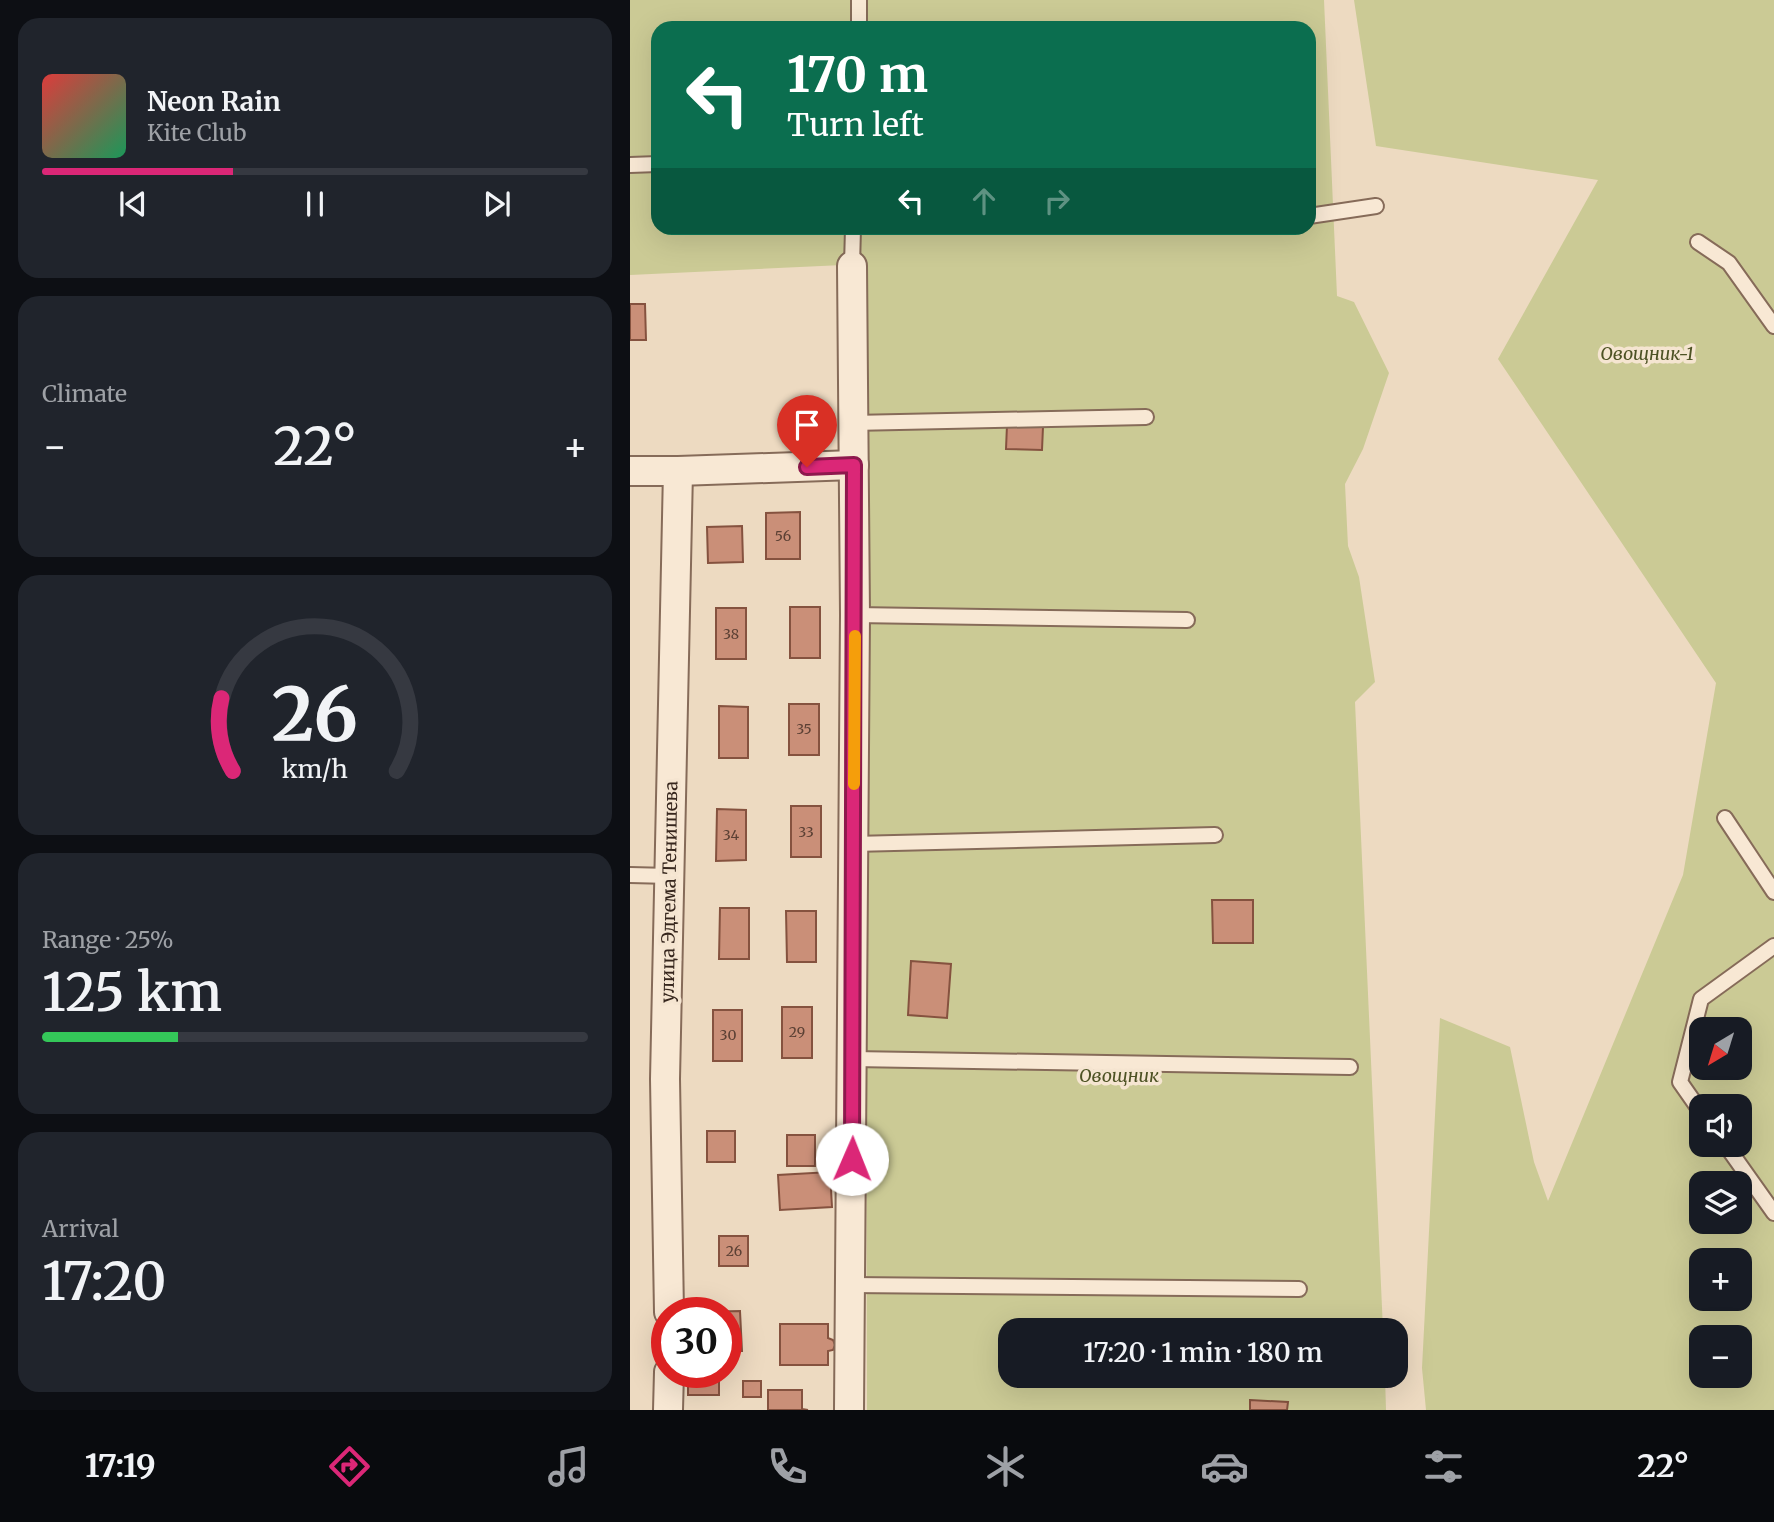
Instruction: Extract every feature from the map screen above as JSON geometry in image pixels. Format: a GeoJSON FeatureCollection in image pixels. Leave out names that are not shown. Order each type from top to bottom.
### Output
{"type":"FeatureCollection","features":[{"type":"Feature","properties":{"kind":"street"},"geometry":{"type":"LineString","coordinates":[[849,1410],[855,615],[852,266]]}},
{"type":"Feature","properties":{"kind":"street"},"geometry":{"type":"LineString","coordinates":[[630,471],[854,465]]}},
{"type":"Feature","properties":{"kind":"street","name":"улица Эдгема Тенишева"},"geometry":{"type":"LineString","coordinates":[[669,1297],[665,1079],[678,471]]}},
{"type":"Feature","properties":{"kind":"street"},"geometry":{"type":"LineString","coordinates":[[668,1410],[669,1388]]}},
{"type":"Feature","properties":{"kind":"lane"},"geometry":{"type":"LineString","coordinates":[[859,0],[859,21]]}},
{"type":"Feature","properties":{"kind":"lane"},"geometry":{"type":"LineString","coordinates":[[630,165],[651,164]]}},
{"type":"Feature","properties":{"kind":"lane"},"geometry":{"type":"LineString","coordinates":[[1316,215],[1376,206]]}},
{"type":"Feature","properties":{"kind":"lane"},"geometry":{"type":"LineString","coordinates":[[852,266],[853,235]]}},
{"type":"Feature","properties":{"kind":"lane"},"geometry":{"type":"LineString","coordinates":[[1698,242],[1729,263],[1774,326]]}},
{"type":"Feature","properties":{"kind":"lane"},"geometry":{"type":"LineString","coordinates":[[852,423],[1146,417]]}},
{"type":"Feature","properties":{"kind":"lane"},"geometry":{"type":"LineString","coordinates":[[855,615],[1188,620]]}},
{"type":"Feature","properties":{"kind":"lane"},"geometry":{"type":"LineString","coordinates":[[1725,818],[1774,892]]}},
{"type":"Feature","properties":{"kind":"lane"},"geometry":{"type":"LineString","coordinates":[[853,844],[1215,835]]}},
{"type":"Feature","properties":{"kind":"lane"},"geometry":{"type":"LineString","coordinates":[[630,875],[670,876]]}},
{"type":"Feature","properties":{"kind":"lane"},"geometry":{"type":"LineString","coordinates":[[1689,1095],[1680,1082],[1701,999],[1774,946]]}},
{"type":"Feature","properties":{"kind":"lane"},"geometry":{"type":"LineString","coordinates":[[852,1059],[1350,1068]]}},
{"type":"Feature","properties":{"kind":"lane"},"geometry":{"type":"LineString","coordinates":[[1734,1157],[1774,1213]]}},
{"type":"Feature","properties":{"kind":"lane"},"geometry":{"type":"LineString","coordinates":[[850,1285],[1299,1289]]}},
{"type":"Feature","properties":{"kind":"green space","name":"Овощник"},"geometry":{"type":"Polygon","coordinates":[[[630,0],[1324,0],[1337,296],[1354,302],[1389,373],[1363,449],[1345,484],[1348,546],[1359,577],[1375,682],[1355,702],[1382,1318],[998,1318],[998,1388],[1385,1388],[1386,1410],[867,1410],[864,264],[630,275],[630,0]]]}},
{"type":"Feature","properties":{"kind":"green space","name":"Овощник-1"},"geometry":{"type":"Polygon","coordinates":[[[1354,0],[1774,0],[1774,1410],[1426,1410],[1422,1368],[1440,1018],[1510,1047],[1534,1162],[1548,1201],[1683,875],[1716,683],[1498,359],[1598,180],[1376,146],[1354,0]]]}},
{"type":"Feature","properties":{"kind":"building"},"geometry":{"type":"Polygon","coordinates":[[[630,304],[645,304],[646,340],[630,340],[630,304]]]}},
{"type":"Feature","properties":{"kind":"building"},"geometry":{"type":"Polygon","coordinates":[[[1007,425],[1043,427],[1042,450],[1006,449],[1007,425]]]}},
{"type":"Feature","properties":{"kind":"building"},"geometry":{"type":"Polygon","coordinates":[[[800,512],[800,559],[766,559],[766,513],[800,512]]]}},
{"type":"Feature","properties":{"kind":"building"},"geometry":{"type":"Polygon","coordinates":[[[742,526],[743,562],[708,563],[707,527],[742,526]]]}},
{"type":"Feature","properties":{"kind":"building"},"geometry":{"type":"Polygon","coordinates":[[[790,607],[820,607],[820,658],[790,658],[790,607]]]}},
{"type":"Feature","properties":{"kind":"building"},"geometry":{"type":"Polygon","coordinates":[[[716,608],[746,608],[746,659],[716,659],[716,608]]]}},
{"type":"Feature","properties":{"kind":"building"},"geometry":{"type":"Polygon","coordinates":[[[789,704],[819,704],[819,755],[789,755],[789,704]]]}},
{"type":"Feature","properties":{"kind":"building"},"geometry":{"type":"Polygon","coordinates":[[[719,706],[748,707],[748,758],[719,758],[719,706]]]}},
{"type":"Feature","properties":{"kind":"building"},"geometry":{"type":"Polygon","coordinates":[[[791,806],[821,806],[821,857],[791,857],[791,806]]]}},
{"type":"Feature","properties":{"kind":"building"},"geometry":{"type":"Polygon","coordinates":[[[717,809],[746,810],[746,860],[716,861],[717,809]]]}},
{"type":"Feature","properties":{"kind":"building"},"geometry":{"type":"Polygon","coordinates":[[[1212,900],[1253,900],[1253,943],[1213,943],[1212,900]]]}},
{"type":"Feature","properties":{"kind":"building"},"geometry":{"type":"Polygon","coordinates":[[[720,908],[749,908],[749,959],[719,959],[720,908]]]}},
{"type":"Feature","properties":{"kind":"building"},"geometry":{"type":"Polygon","coordinates":[[[786,911],[816,911],[816,962],[787,962],[786,911]]]}},
{"type":"Feature","properties":{"kind":"building"},"geometry":{"type":"Polygon","coordinates":[[[911,961],[951,964],[947,1018],[908,1015],[911,961]]]}},
{"type":"Feature","properties":{"kind":"building"},"geometry":{"type":"Polygon","coordinates":[[[782,1007],[812,1007],[812,1058],[782,1058],[782,1007]]]}},
{"type":"Feature","properties":{"kind":"building"},"geometry":{"type":"Polygon","coordinates":[[[713,1010],[742,1010],[742,1061],[713,1061],[713,1010]]]}},
{"type":"Feature","properties":{"kind":"building"},"geometry":{"type":"Polygon","coordinates":[[[707,1131],[735,1131],[735,1162],[707,1162],[707,1131]]]}},
{"type":"Feature","properties":{"kind":"building"},"geometry":{"type":"Polygon","coordinates":[[[787,1135],[815,1135],[815,1166],[787,1166],[787,1135]]]}},
{"type":"Feature","properties":{"kind":"building"},"geometry":{"type":"Polygon","coordinates":[[[830,1172],[832,1207],[780,1210],[778,1175],[830,1172]]]}},
{"type":"Feature","properties":{"kind":"building"},"geometry":{"type":"Polygon","coordinates":[[[719,1236],[748,1236],[748,1266],[719,1266],[719,1236]]]}},
{"type":"Feature","properties":{"kind":"building"},"geometry":{"type":"Polygon","coordinates":[[[780,1324],[828,1324],[828,1338],[833,1340],[835,1345],[833,1350],[828,1351],[828,1365],[780,1365],[780,1324]]]}},
{"type":"Feature","properties":{"kind":"building"},"geometry":{"type":"Polygon","coordinates":[[[743,1381],[761,1381],[761,1397],[743,1397],[743,1381]]]}},
{"type":"Feature","properties":{"kind":"building"},"geometry":{"type":"Polygon","coordinates":[[[688,1388],[719,1388],[719,1395],[688,1395],[688,1388]]]}},
{"type":"Feature","properties":{"kind":"building"},"geometry":{"type":"Polygon","coordinates":[[[768,1390],[802,1390],[802,1409],[808,1410],[768,1410],[768,1390]]]}},
{"type":"Feature","properties":{"kind":"building"},"geometry":{"type":"Polygon","coordinates":[[[1250,1400],[1288,1402],[1287,1410],[1250,1410],[1250,1400]]]}},
{"type":"Feature","properties":{"kind":"slow traffic"},"geometry":{"type":"LineString","coordinates":[[854,784],[855,636]]}},
{"type":"Feature","properties":{"kind":"route"},"geometry":{"type":"LineString","coordinates":[[807,467],[854,465],[852,1159]]}}]}
